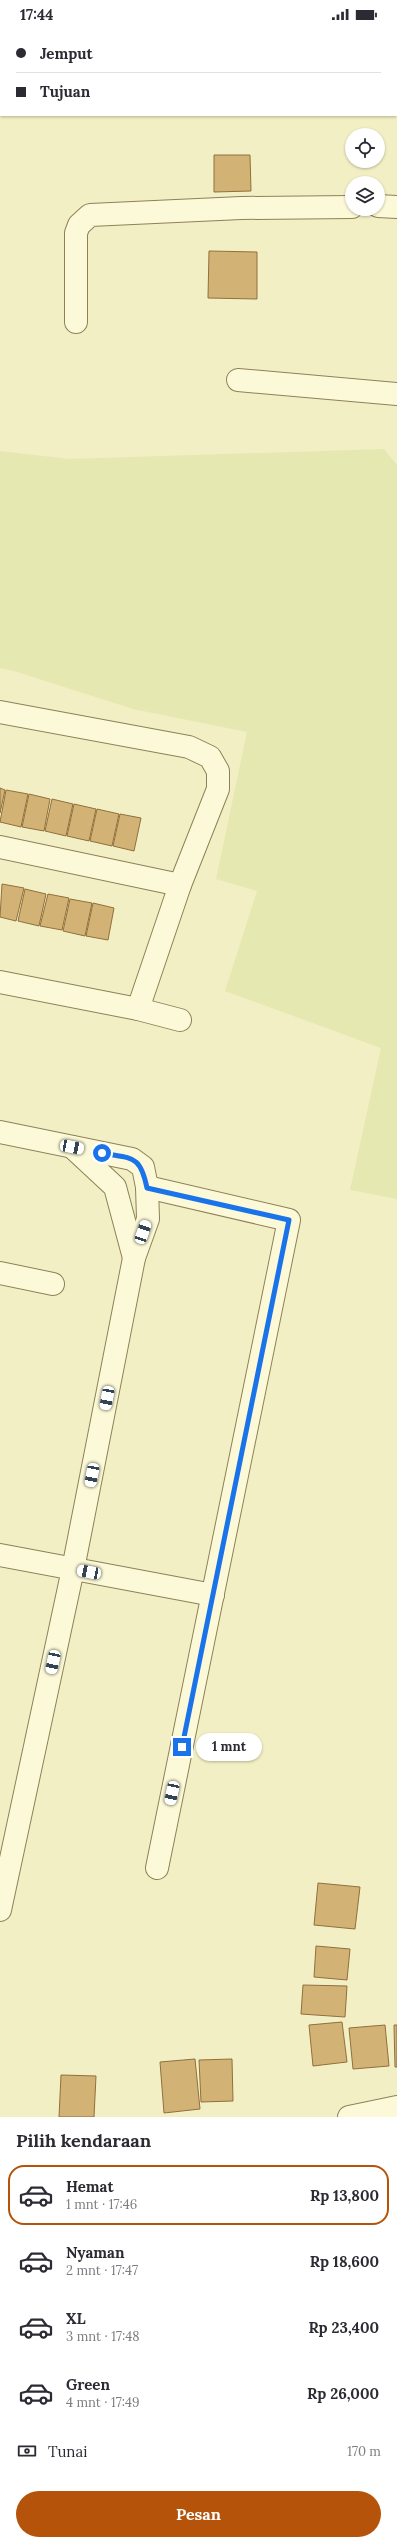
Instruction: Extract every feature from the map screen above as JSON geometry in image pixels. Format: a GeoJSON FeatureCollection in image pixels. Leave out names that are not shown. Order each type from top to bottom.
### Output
{"type":"FeatureCollection","features":[{"type":"Feature","properties":{"kind":"street"},"geometry":{"type":"LineString","coordinates":[[76,322],[76,239],[79,225],[90,215],[241,208],[345,206]]}},
{"type":"Feature","properties":{"kind":"street"},"geometry":{"type":"LineString","coordinates":[[385,206],[397,207]]}},
{"type":"Feature","properties":{"kind":"street"},"geometry":{"type":"LineString","coordinates":[[238,380],[397,394]]}},
{"type":"Feature","properties":{"kind":"street"},"geometry":{"type":"LineString","coordinates":[[0,712],[189,747],[210,758],[218,771],[218,789],[180,885],[138,1009]]}},
{"type":"Feature","properties":{"kind":"street"},"geometry":{"type":"LineString","coordinates":[[0,847],[180,885]]}},
{"type":"Feature","properties":{"kind":"street"},"geometry":{"type":"LineString","coordinates":[[0,982],[138,1009],[180,1020]]}},
{"type":"Feature","properties":{"kind":"street"},"geometry":{"type":"LineString","coordinates":[[0,1132],[132,1159],[143,1167],[147,1188],[148,1219],[134,1258],[74,1568],[0,1910]]}},
{"type":"Feature","properties":{"kind":"street"},"geometry":{"type":"LineString","coordinates":[[72,1147],[115,1188],[134,1258]]}},
{"type":"Feature","properties":{"kind":"street"},"geometry":{"type":"LineString","coordinates":[[147,1188],[289,1220],[157,1868]]}},
{"type":"Feature","properties":{"kind":"street"},"geometry":{"type":"LineString","coordinates":[[0,1273],[53,1284]]}},
{"type":"Feature","properties":{"kind":"street"},"geometry":{"type":"LineString","coordinates":[[0,1555],[213,1595]]}},
{"type":"Feature","properties":{"kind":"street"},"geometry":{"type":"LineString","coordinates":[[349,2117],[397,2107]]}},
{"type":"Feature","properties":{"kind":"green space"},"geometry":{"type":"Polygon","coordinates":[[[384,449],[397,465],[397,1199],[350,1190],[381,1048],[225,991],[257,891],[216,879],[247,732],[133,709],[14,671],[0,668],[0,451],[69,459],[384,449]]]}},
{"type":"Feature","properties":{"kind":"building"},"geometry":{"type":"Polygon","coordinates":[[[214,155],[250,155],[251,191],[214,192],[214,155]]]}},
{"type":"Feature","properties":{"kind":"building"},"geometry":{"type":"Polygon","coordinates":[[[209,251],[257,252],[257,299],[208,298],[209,251]]]}},
{"type":"Feature","properties":{"kind":"building"},"geometry":{"type":"Polygon","coordinates":[[[0,788],[5,790],[0,813],[0,788]]]}},
{"type":"Feature","properties":{"kind":"building"},"geometry":{"type":"Polygon","coordinates":[[[6,790],[28,794],[21,827],[0,822],[6,790]]]}},
{"type":"Feature","properties":{"kind":"building"},"geometry":{"type":"Polygon","coordinates":[[[29,794],[50,799],[44,831],[22,827],[29,794]]]}},
{"type":"Feature","properties":{"kind":"building"},"geometry":{"type":"Polygon","coordinates":[[[52,799],[73,804],[66,836],[45,831],[52,799]]]}},
{"type":"Feature","properties":{"kind":"building"},"geometry":{"type":"Polygon","coordinates":[[[74,804],[96,809],[89,841],[67,836],[74,804]]]}},
{"type":"Feature","properties":{"kind":"building"},"geometry":{"type":"Polygon","coordinates":[[[97,809],[119,814],[112,846],[90,841],[97,809]]]}},
{"type":"Feature","properties":{"kind":"building"},"geometry":{"type":"Polygon","coordinates":[[[120,814],[141,818],[134,851],[113,846],[120,814]]]}},
{"type":"Feature","properties":{"kind":"building"},"geometry":{"type":"Polygon","coordinates":[[[2,884],[24,888],[16,921],[0,917],[2,884]]]}},
{"type":"Feature","properties":{"kind":"building"},"geometry":{"type":"Polygon","coordinates":[[[25,889],[46,894],[39,926],[18,921],[25,889]]]}},
{"type":"Feature","properties":{"kind":"building"},"geometry":{"type":"Polygon","coordinates":[[[48,894],[69,898],[62,930],[40,926],[48,894]]]}},
{"type":"Feature","properties":{"kind":"building"},"geometry":{"type":"Polygon","coordinates":[[[70,899],[92,903],[85,936],[63,931],[70,899]]]}},
{"type":"Feature","properties":{"kind":"building"},"geometry":{"type":"Polygon","coordinates":[[[93,903],[114,908],[108,940],[86,936],[93,903]]]}},
{"type":"Feature","properties":{"kind":"building"},"geometry":{"type":"Polygon","coordinates":[[[318,1883],[360,1887],[355,1929],[314,1925],[318,1883]]]}},
{"type":"Feature","properties":{"kind":"building"},"geometry":{"type":"Polygon","coordinates":[[[316,1946],[350,1949],[347,1980],[314,1977],[316,1946]]]}},
{"type":"Feature","properties":{"kind":"building"},"geometry":{"type":"Polygon","coordinates":[[[303,1985],[347,1986],[345,2017],[301,2014],[303,1985]]]}},
{"type":"Feature","properties":{"kind":"building"},"geometry":{"type":"Polygon","coordinates":[[[342,2022],[347,2062],[313,2066],[309,2025],[342,2022]]]}},
{"type":"Feature","properties":{"kind":"building"},"geometry":{"type":"Polygon","coordinates":[[[385,2025],[389,2066],[353,2069],[349,2028],[385,2025]]]}},
{"type":"Feature","properties":{"kind":"building"},"geometry":{"type":"Polygon","coordinates":[[[394,2025],[397,2025],[397,2067],[395,2067],[394,2025]]]}},
{"type":"Feature","properties":{"kind":"building"},"geometry":{"type":"Polygon","coordinates":[[[195,2059],[200,2109],[164,2113],[160,2062],[195,2059]]]}},
{"type":"Feature","properties":{"kind":"building"},"geometry":{"type":"Polygon","coordinates":[[[232,2059],[233,2101],[201,2102],[199,2060],[232,2059]]]}},
{"type":"Feature","properties":{"kind":"building"},"geometry":{"type":"Polygon","coordinates":[[[61,2075],[96,2076],[94,2117],[59,2117],[61,2075]]]}},
{"type":"Feature","properties":{"kind":"route"},"geometry":{"type":"LineString","coordinates":[[102,1153],[132,1159],[143,1167],[147,1188],[289,1220],[182,1747]]}}]}
